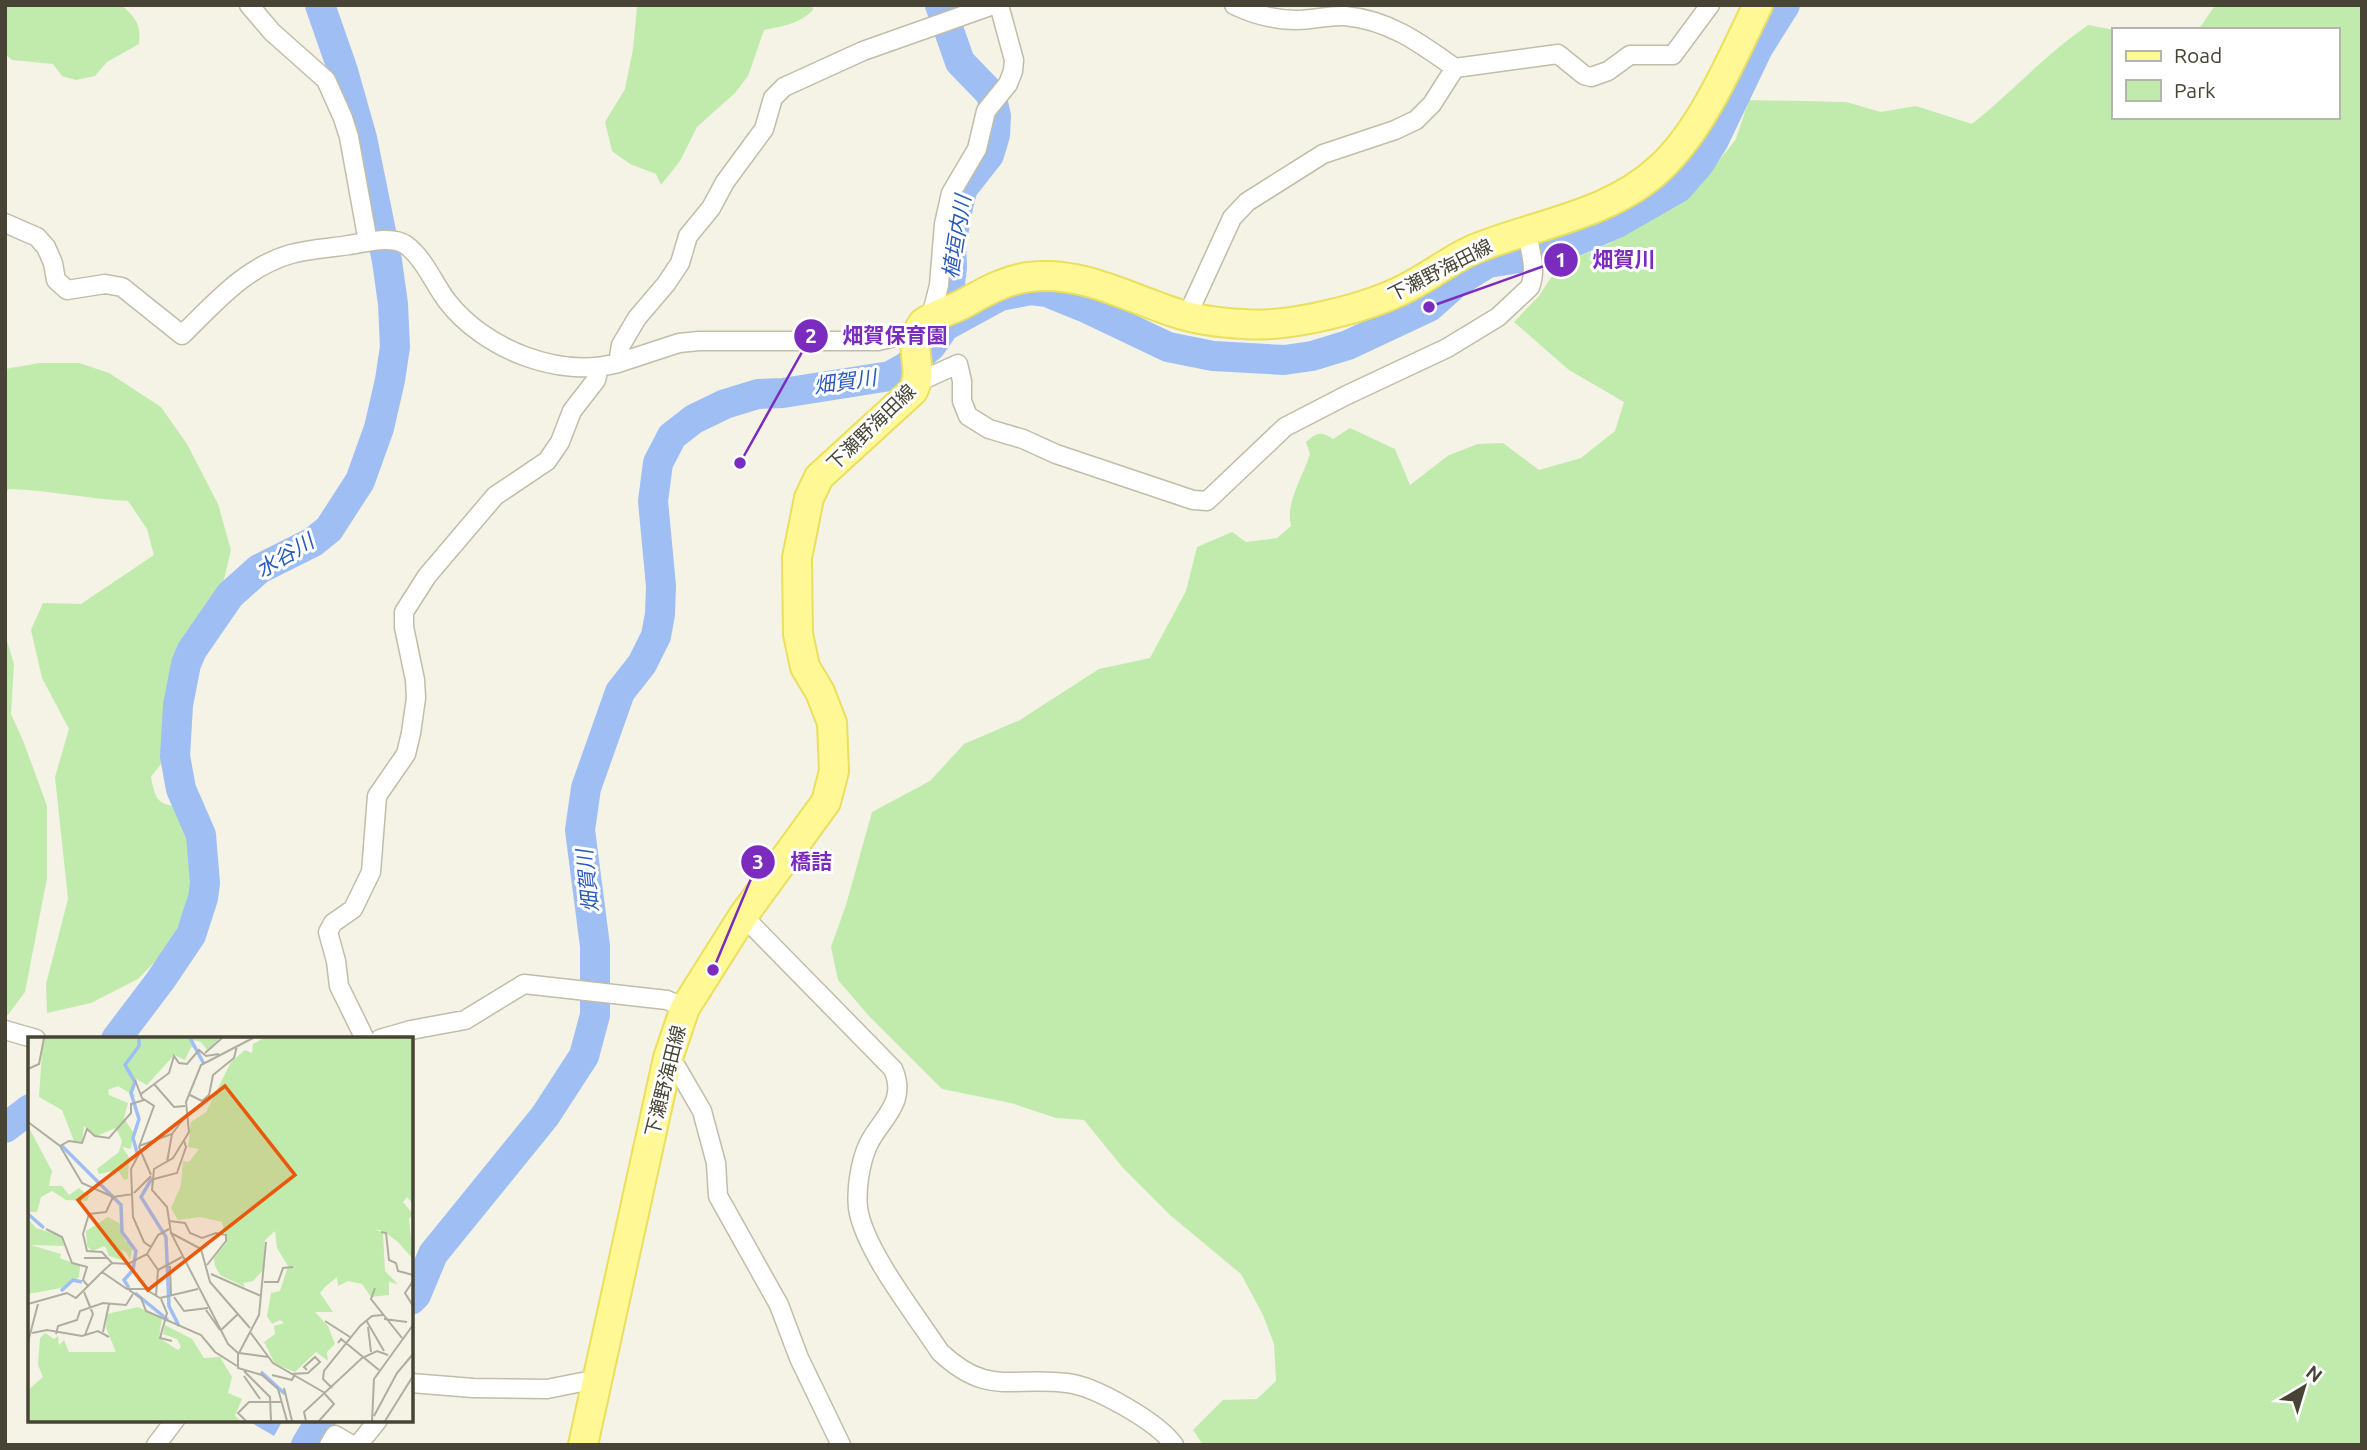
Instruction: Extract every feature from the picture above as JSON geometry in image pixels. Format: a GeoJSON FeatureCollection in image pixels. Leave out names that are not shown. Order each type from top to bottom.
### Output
{"type":"FeatureCollection","features":[{"type":"Feature","properties":{"kind":"main road","name":"下瀬野海田線"},"geometry":{"type":"LineString","coordinates":[[583,1445],[668,1058],[685,1008],[743,916],[826,802],[834,771],[832,723],[820,692],[804,667],[798,634],[797,558],[809,498],[819,477],[914,391],[928,339],[1009,281],[1029,277],[1054,276],[1094,284],[1187,316],[1260,324],[1290,321],[1370,305],[1429,277],[1469,251],[1526,231],[1562,222],[1615,198],[1660,169],[1690,132],[1721,80],[1758,5]]}},
{"type":"Feature","properties":{"kind":"street"},"geometry":{"type":"LineString","coordinates":[[249,5],[272,32],[326,80],[349,137],[368,242]]}},
{"type":"Feature","properties":{"kind":"street"},"geometry":{"type":"LineString","coordinates":[[618,363],[621,345],[631,327],[680,263],[688,236],[711,208],[725,182],[764,129],[773,98],[784,87],[863,51],[996,5],[1014,60],[1013,71],[1008,84],[986,111],[977,149],[951,193],[944,224],[939,285],[928,339]]}},
{"type":"Feature","properties":{"kind":"street"},"geometry":{"type":"LineString","coordinates":[[1234,5],[1252,13],[1295,20],[1342,16],[1382,23],[1422,43],[1455,68],[1558,54],[1584,75],[1591,77],[1608,71],[1630,55],[1673,55],[1710,5]]}},
{"type":"Feature","properties":{"kind":"street"},"geometry":{"type":"LineString","coordinates":[[1187,316],[1233,218],[1247,202],[1324,154],[1395,130],[1416,120],[1432,104],[1455,68]]}},
{"type":"Feature","properties":{"kind":"street"},"geometry":{"type":"LineString","coordinates":[[5,223],[37,237],[54,263],[56,280],[67,290],[105,284],[122,287],[182,335],[236,283],[255,269],[291,254],[392,241],[405,244],[448,302],[465,319],[507,347],[536,360],[599,368],[679,344],[699,341],[928,339],[958,364],[962,381],[961,401],[968,416],[989,429],[1193,500],[1207,501],[1285,427],[1347,395],[1425,360],[1498,317],[1530,287],[1532,281],[1532,261],[1526,231]]}},
{"type":"Feature","properties":{"kind":"street"},"geometry":{"type":"LineString","coordinates":[[364,1037],[339,986],[328,932],[333,923],[354,909],[371,872],[377,796],[406,754],[411,733],[416,698],[415,680],[404,626],[404,612],[428,576],[495,496],[547,461],[560,442],[572,411],[596,380],[599,368]]}},
{"type":"Feature","properties":{"kind":"street"},"geometry":{"type":"LineString","coordinates":[[743,916],[893,1069],[899,1083],[897,1096],[882,1126],[869,1144],[862,1166],[858,1207],[870,1244],[940,1352],[973,1377],[990,1382],[1071,1383],[1097,1393],[1145,1419],[1174,1445]]}},
{"type":"Feature","properties":{"kind":"street"},"geometry":{"type":"LineString","coordinates":[[387,1037],[465,1020],[524,984],[667,1000],[685,1008]]}},
{"type":"Feature","properties":{"kind":"street"},"geometry":{"type":"LineString","coordinates":[[5,1030],[29,1037]]}},
{"type":"Feature","properties":{"kind":"street"},"geometry":{"type":"LineString","coordinates":[[668,1058],[677,1068],[702,1111],[716,1163],[718,1196],[779,1305],[799,1358],[841,1445]]}},
{"type":"Feature","properties":{"kind":"street"},"geometry":{"type":"LineString","coordinates":[[413,1382],[473,1388],[547,1389],[597,1382]]}},
{"type":"Feature","properties":{"kind":"street"},"geometry":{"type":"LineString","coordinates":[[156,1445],[173,1422]]}},
{"type":"Feature","properties":{"kind":"street"},"geometry":{"type":"LineString","coordinates":[[358,1445],[375,1422]]}},
{"type":"Feature","properties":{"kind":"street"},"geometry":{"type":"LineString","coordinates":[[329,1445],[335,1435],[352,1445]]}},
{"type":"Feature","properties":{"kind":"green space"},"geometry":{"type":"Polygon","coordinates":[[[5,5],[121,5],[136,22],[139,44],[107,62],[95,76],[76,80],[62,76],[53,64],[12,60],[5,54],[5,5]]]}},
{"type":"Feature","properties":{"kind":"green space"},"geometry":{"type":"Polygon","coordinates":[[[634,5],[812,5],[813,10],[784,26],[764,30],[748,76],[735,93],[697,127],[680,161],[661,185],[656,174],[630,164],[612,151],[605,122],[625,89],[633,49],[637,7],[634,5]]]}},
{"type":"Feature","properties":{"kind":"green space"},"geometry":{"type":"Polygon","coordinates":[[[2362,5],[2362,1445],[1203,1445],[1193,1430],[1223,1400],[1257,1399],[1276,1381],[1274,1344],[1263,1315],[1241,1274],[1170,1215],[1123,1168],[1084,1120],[1056,1118],[1011,1103],[942,1089],[868,1015],[838,980],[831,947],[846,905],[872,812],[930,781],[964,744],[1020,720],[1099,669],[1150,658],[1186,591],[1197,547],[1232,532],[1246,542],[1277,538],[1291,526],[1290,508],[1310,454],[1306,442],[1316,435],[1322,434],[1333,439],[1350,428],[1395,449],[1410,485],[1449,455],[1478,444],[1503,443],[1539,470],[1581,458],[1615,431],[1624,402],[1569,370],[1514,322],[1539,296],[1559,265],[1610,243],[1672,208],[1709,173],[1736,139],[1749,100],[1846,102],[1881,112],[1916,106],[1972,124],[2088,25],[2112,29],[2112,119],[2339,119],[2339,28],[2199,28],[2214,7],[2362,5]]]}},
{"type":"Feature","properties":{"kind":"green space"},"geometry":{"type":"Polygon","coordinates":[[[40,363],[79,363],[109,373],[161,407],[187,444],[218,504],[231,550],[221,592],[198,629],[196,665],[175,705],[173,748],[151,777],[153,789],[160,801],[192,813],[200,847],[197,882],[169,947],[138,979],[91,1003],[47,1013],[46,984],[68,899],[55,777],[69,729],[42,678],[31,630],[43,603],[81,604],[154,555],[147,529],[128,501],[9,489],[5,493],[5,369],[40,363]]]}},
{"type":"Feature","properties":{"kind":"green space"},"geometry":{"type":"Polygon","coordinates":[[[5,634],[14,664],[11,714],[47,806],[47,878],[25,992],[8,1015],[5,1014],[5,634]]]}},
{"type":"Feature","properties":{"kind":"water"},"geometry":{"type":"Polygon","coordinates":[[[250,1422],[282,1422],[274,1436],[250,1422]]]}},
{"type":"Feature","properties":{"kind":"waterway","name":"水谷川"},"geometry":{"type":"LineString","coordinates":[[118,1037],[191,935],[203,898],[205,883],[201,835],[181,789],[175,756],[178,705],[186,664],[192,650],[230,595],[259,569],[313,542],[329,529],[360,481],[379,428],[390,380],[395,347],[387,261],[362,138],[320,5]]}},
{"type":"Feature","properties":{"kind":"waterway","name":"植垣内川"},"geometry":{"type":"LineString","coordinates":[[940,5],[960,62],[991,94],[996,116],[995,135],[989,155],[963,188],[959,202],[951,245],[952,267],[945,326]]}},
{"type":"Feature","properties":{"kind":"waterway","name":"畑賀川"},"geometry":{"type":"LineString","coordinates":[[413,1298],[433,1254],[545,1116],[584,1056],[595,1015],[595,946],[580,830],[586,788],[620,692],[642,664],[656,636],[661,586],[653,501],[658,463],[672,436],[694,419],[725,404],[758,394],[783,393],[890,376],[906,367],[931,346],[945,326],[1000,296],[1031,290],[1047,292],[1084,307],[1168,347],[1213,356],[1284,360],[1312,356],[1348,345],[1429,307],[1457,282],[1488,263],[1519,258],[1569,244],[1617,223],[1678,188],[1699,164],[1714,140],[1758,48],[1785,5]]}},
{"type":"Feature","properties":{"kind":"waterway","name":"水谷川"},"geometry":{"type":"LineString","coordinates":[[5,1128],[28,1111]]}},
{"type":"Feature","properties":{"kind":"waterway","name":"畑賀川"},"geometry":{"type":"LineString","coordinates":[[306,1445],[320,1422]]}},
{"type":"Feature","properties":{"kind":"place","name":"畑賀川"},"geometry":{"type":"Point","coordinates":[1429,307]}},
{"type":"Feature","properties":{"kind":"place","name":"畑賀保育園"},"geometry":{"type":"Point","coordinates":[740,463]}},
{"type":"Feature","properties":{"kind":"place","name":"橋詰"},"geometry":{"type":"Point","coordinates":[713,970]}}]}
